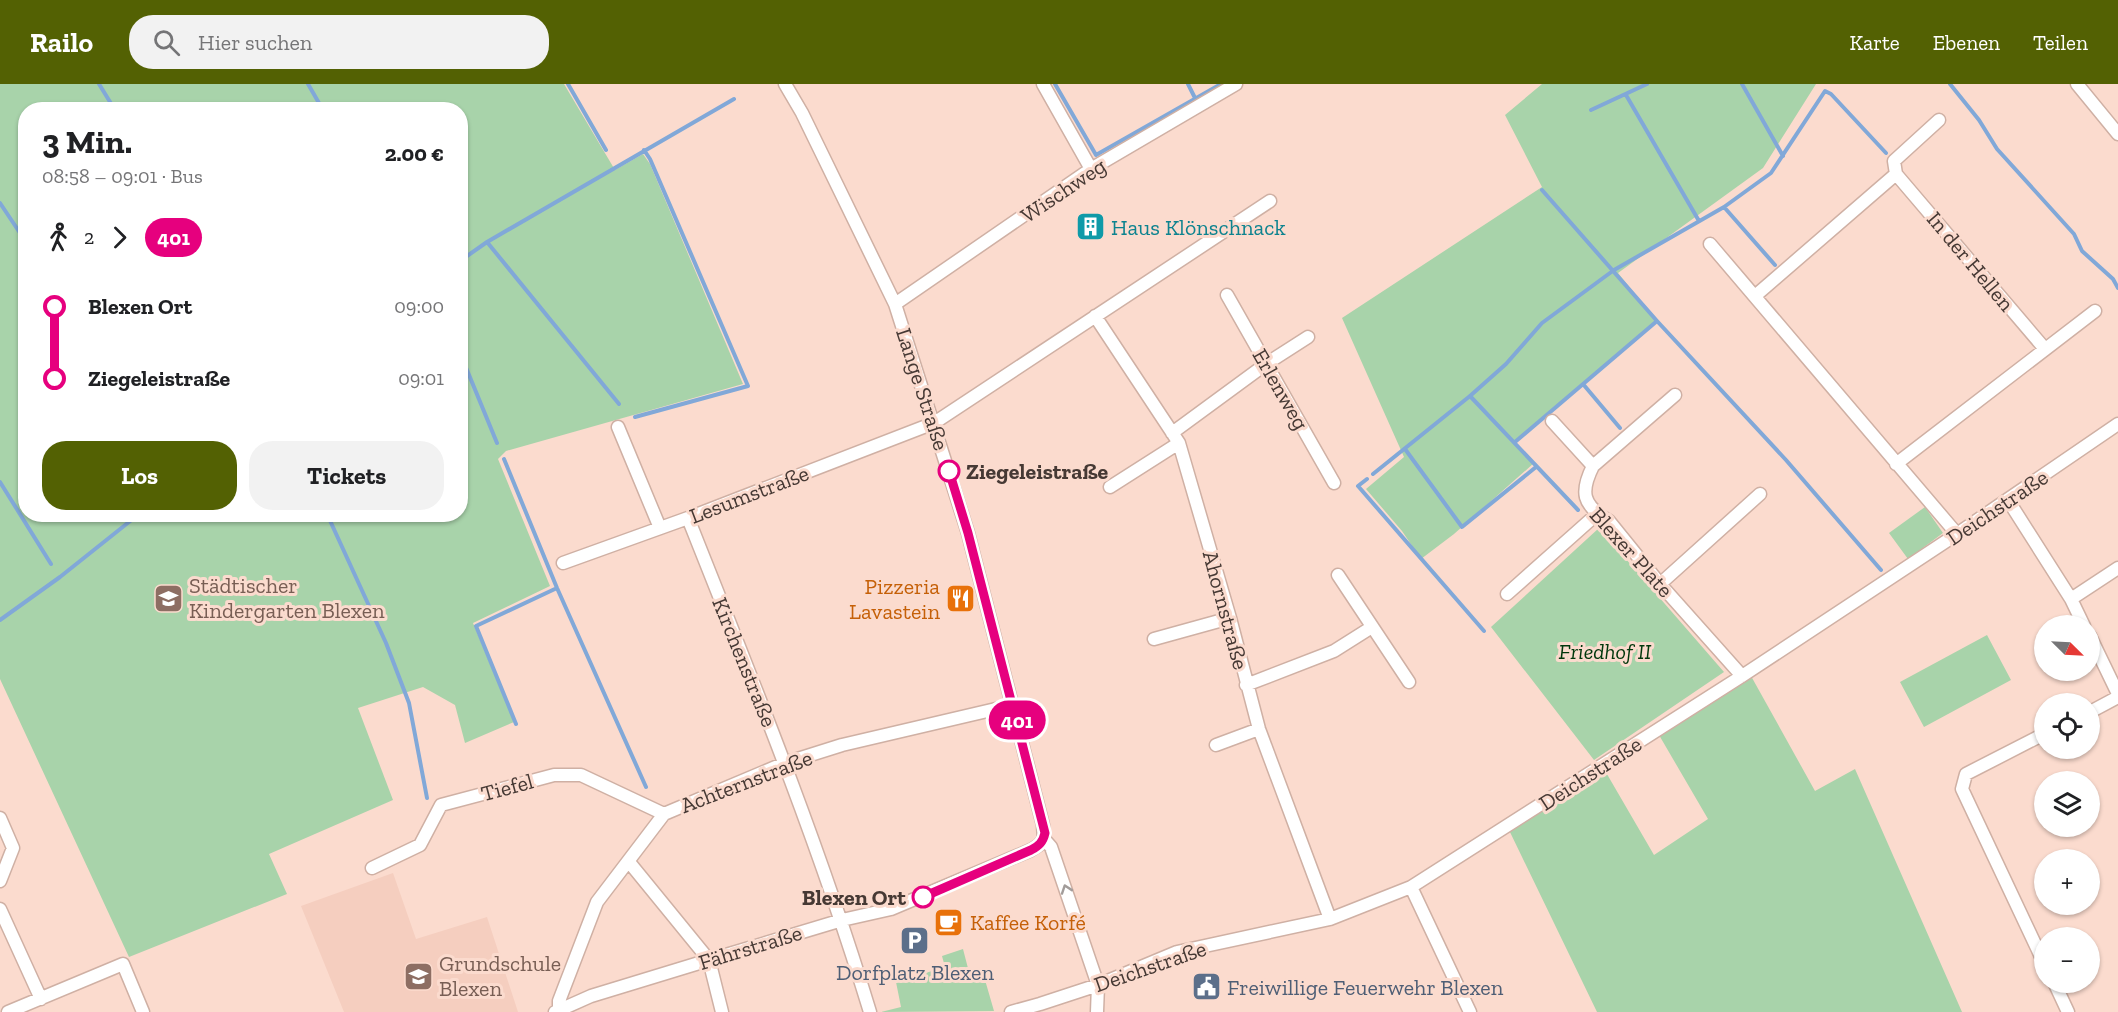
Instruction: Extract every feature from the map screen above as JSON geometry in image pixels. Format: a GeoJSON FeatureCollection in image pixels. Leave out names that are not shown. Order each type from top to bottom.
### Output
{"type":"FeatureCollection","features":[{"type":"Feature","properties":{"kind":"street","name":"Lange Straße"},"geometry":{"type":"LineString","coordinates":[[785,84],[808,124],[895,304],[968,533],[1043,825],[1044,839],[1051,847],[1098,984]]}},
{"type":"Feature","properties":{"kind":"street"},"geometry":{"type":"LineString","coordinates":[[1043,84],[1091,169]]}},
{"type":"Feature","properties":{"kind":"street","name":"Wischweg"},"geometry":{"type":"LineString","coordinates":[[895,304],[1091,169],[1236,84]]}},
{"type":"Feature","properties":{"kind":"street"},"geometry":{"type":"LineString","coordinates":[[2077,84],[2118,134]]}},
{"type":"Feature","properties":{"kind":"street"},"geometry":{"type":"LineString","coordinates":[[1755,296],[1896,174],[1894,161],[1939,120]]}},
{"type":"Feature","properties":{"kind":"street","name":"In der Hellen"},"geometry":{"type":"LineString","coordinates":[[1896,174],[2045,349]]}},
{"type":"Feature","properties":{"kind":"street"},"geometry":{"type":"LineString","coordinates":[[934,423],[1270,201]]}},
{"type":"Feature","properties":{"kind":"street"},"geometry":{"type":"LineString","coordinates":[[1710,244],[1957,534]]}},
{"type":"Feature","properties":{"kind":"street","name":"Erlenweg"},"geometry":{"type":"LineString","coordinates":[[1227,295],[1334,483]]}},
{"type":"Feature","properties":{"kind":"street"},"geometry":{"type":"LineString","coordinates":[[1896,464],[2095,311]]}},
{"type":"Feature","properties":{"kind":"street","name":"Ahornstraße"},"geometry":{"type":"LineString","coordinates":[[1095,316],[1176,438],[1230,618],[1259,729],[1330,919]]}},
{"type":"Feature","properties":{"kind":"street"},"geometry":{"type":"LineString","coordinates":[[1110,488],[1176,438],[1266,364],[1308,337]]}},
{"type":"Feature","properties":{"kind":"street"},"geometry":{"type":"LineString","coordinates":[[1552,421],[1593,466],[1675,395]]}},
{"type":"Feature","properties":{"kind":"street","name":"Lesumstraße"},"geometry":{"type":"LineString","coordinates":[[563,563],[688,518],[934,423]]}},
{"type":"Feature","properties":{"kind":"street","name":"Deichstraße"},"geometry":{"type":"LineString","coordinates":[[1011,1012],[1098,984],[1177,952],[1330,919],[1411,887],[1742,676],[2008,500],[2118,424]]}},
{"type":"Feature","properties":{"kind":"street"},"geometry":{"type":"LineString","coordinates":[[618,427],[660,528]]}},
{"type":"Feature","properties":{"kind":"street","name":"Blexer Plate"},"geometry":{"type":"LineString","coordinates":[[1593,466],[1587,478],[1584,495],[1589,505],[1597,514],[1609,520],[1660,584],[1742,676]]}},
{"type":"Feature","properties":{"kind":"street"},"geometry":{"type":"LineString","coordinates":[[1660,584],[1760,494]]}},
{"type":"Feature","properties":{"kind":"street"},"geometry":{"type":"LineString","coordinates":[[2008,500],[2071,599],[2079,615]]}},
{"type":"Feature","properties":{"kind":"street"},"geometry":{"type":"LineString","coordinates":[[1507,594],[1597,514]]}},
{"type":"Feature","properties":{"kind":"street","name":"Kirchenstraße"},"geometry":{"type":"LineString","coordinates":[[688,518],[785,763],[842,920],[870,1012]]}},
{"type":"Feature","properties":{"kind":"street"},"geometry":{"type":"LineString","coordinates":[[2071,599],[2118,568]]}},
{"type":"Feature","properties":{"kind":"street"},"geometry":{"type":"LineString","coordinates":[[1338,575],[1409,682]]}},
{"type":"Feature","properties":{"kind":"street"},"geometry":{"type":"LineString","coordinates":[[1154,639],[1230,618]]}},
{"type":"Feature","properties":{"kind":"street"},"geometry":{"type":"LineString","coordinates":[[1246,685],[1334,651],[1372,627]]}},
{"type":"Feature","properties":{"kind":"street"},"geometry":{"type":"LineString","coordinates":[[2100,657],[2118,695],[2100,706]]}},
{"type":"Feature","properties":{"kind":"street","name":"Achternstraße"},"geometry":{"type":"LineString","coordinates":[[557,1011],[597,902],[664,814],[785,763],[842,745],[1013,705]]}},
{"type":"Feature","properties":{"kind":"street"},"geometry":{"type":"LineString","coordinates":[[1216,745],[1259,729]]}},
{"type":"Feature","properties":{"kind":"street"},"geometry":{"type":"LineString","coordinates":[[2034,739],[1966,774],[1962,789],[2034,942]]}},
{"type":"Feature","properties":{"kind":"street","name":"Tiefel"},"geometry":{"type":"LineString","coordinates":[[372,868],[420,845],[441,805],[554,775],[581,775],[664,814]]}},
{"type":"Feature","properties":{"kind":"street"},"geometry":{"type":"LineString","coordinates":[[0,818],[13,848],[0,881]]}},
{"type":"Feature","properties":{"kind":"street","name":"Fährstraße"},"geometry":{"type":"LineString","coordinates":[[557,1011],[591,996],[709,960],[842,920],[882,912],[1031,850],[1044,839]]}},
{"type":"Feature","properties":{"kind":"street"},"geometry":{"type":"LineString","coordinates":[[629,862],[709,960],[722,1012]]}},
{"type":"Feature","properties":{"kind":"street"},"geometry":{"type":"LineString","coordinates":[[1411,887],[1470,1012]]}},
{"type":"Feature","properties":{"kind":"street"},"geometry":{"type":"LineString","coordinates":[[0,909],[41,999]]}},
{"type":"Feature","properties":{"kind":"street"},"geometry":{"type":"LineString","coordinates":[[8,1012],[123,964],[143,1012]]}},
{"type":"Feature","properties":{"kind":"street"},"geometry":{"type":"LineString","coordinates":[[1097,1012],[1098,984]]}},
{"type":"Feature","properties":{"kind":"street"},"geometry":{"type":"LineString","coordinates":[[2059,993],[2068,1012]]}},
{"type":"Feature","properties":{"kind":"shaded area","name":"Grundschule Blexen"},"geometry":{"type":"Polygon","coordinates":[[[393,873],[416,939],[487,917],[518,1012],[344,1012],[301,906],[393,873]]]}},
{"type":"Feature","properties":{"kind":"green space"},"geometry":{"type":"Polygon","coordinates":[[[0,84],[564,84],[615,170],[643,154],[650,164],[743,384],[506,451],[498,459],[550,586],[473,623],[514,722],[465,743],[455,705],[423,687],[358,708],[393,800],[269,854],[287,894],[129,957],[0,679],[0,84]]]}},
{"type":"Feature","properties":{"kind":"green space"},"geometry":{"type":"Polygon","coordinates":[[[1542,84],[1816,84],[1763,168],[1618,273],[1657,321],[1515,442],[1534,463],[1454,534],[1421,559],[1402,531],[1366,489],[1404,457],[1342,318],[1542,187],[1505,115],[1542,84]]]}},
{"type":"Feature","properties":{"kind":"green space"},"geometry":{"type":"Polygon","coordinates":[[[1925,507],[1943,533],[1908,559],[1889,533],[1925,507]]]}},
{"type":"Feature","properties":{"kind":"green space","name":"Friedhof II"},"geometry":{"type":"Polygon","coordinates":[[[1599,528],[1724,672],[1594,760],[1491,627],[1599,528]]]}},
{"type":"Feature","properties":{"kind":"green space"},"geometry":{"type":"Polygon","coordinates":[[[1987,635],[2011,680],[1924,727],[1900,682],[1987,635]]]}},
{"type":"Feature","properties":{"kind":"green space"},"geometry":{"type":"Polygon","coordinates":[[[1751,676],[1815,791],[1855,769],[1962,1012],[1597,1012],[1509,830],[1604,769],[1654,855],[1708,819],[1659,735],[1751,676]]]}},
{"type":"Feature","properties":{"kind":"green space"},"geometry":{"type":"Polygon","coordinates":[[[963,949],[970,976],[983,973],[994,1011],[881,1012],[901,1007],[896,982],[945,967],[942,956],[963,949]]]}},
{"type":"Feature","properties":{"kind":"waterway"},"geometry":{"type":"LineString","coordinates":[[99,84],[110,102]]}},
{"type":"Feature","properties":{"kind":"waterway"},"geometry":{"type":"LineString","coordinates":[[308,84],[318,102]]}},
{"type":"Feature","properties":{"kind":"waterway"},"geometry":{"type":"LineString","coordinates":[[568,84],[606,150]]}},
{"type":"Feature","properties":{"kind":"waterway"},"geometry":{"type":"LineString","coordinates":[[1055,84],[1096,155],[1221,84]]}},
{"type":"Feature","properties":{"kind":"waterway"},"geometry":{"type":"LineString","coordinates":[[1188,84],[1195,98]]}},
{"type":"Feature","properties":{"kind":"waterway"},"geometry":{"type":"LineString","coordinates":[[1591,110],[1647,84]]}},
{"type":"Feature","properties":{"kind":"waterway"},"geometry":{"type":"LineString","coordinates":[[1742,84],[1783,156]]}},
{"type":"Feature","properties":{"kind":"waterway"},"geometry":{"type":"LineString","coordinates":[[1950,84],[1979,120],[1997,149],[2074,234],[2082,251],[2113,279],[2118,288]]}},
{"type":"Feature","properties":{"kind":"waterway"},"geometry":{"type":"LineString","coordinates":[[1373,474],[1506,364],[1542,323],[1614,270],[1724,207],[1771,173],[1825,91],[1831,94],[1886,153]]}},
{"type":"Feature","properties":{"kind":"waterway"},"geometry":{"type":"LineString","coordinates":[[1626,95],[1699,221]]}},
{"type":"Feature","properties":{"kind":"waterway"},"geometry":{"type":"LineString","coordinates":[[468,255],[487,242],[734,99]]}},
{"type":"Feature","properties":{"kind":"waterway"},"geometry":{"type":"LineString","coordinates":[[635,417],[748,386],[650,159],[644,150]]}},
{"type":"Feature","properties":{"kind":"waterway"},"geometry":{"type":"LineString","coordinates":[[1542,190],[1657,321],[1786,460],[1881,570]]}},
{"type":"Feature","properties":{"kind":"waterway"},"geometry":{"type":"LineString","coordinates":[[0,203],[18,230]]}},
{"type":"Feature","properties":{"kind":"waterway"},"geometry":{"type":"LineString","coordinates":[[1724,207],[1775,265]]}},
{"type":"Feature","properties":{"kind":"waterway"},"geometry":{"type":"LineString","coordinates":[[487,242],[619,404]]}},
{"type":"Feature","properties":{"kind":"waterway"},"geometry":{"type":"LineString","coordinates":[[1515,442],[1657,321]]}},
{"type":"Feature","properties":{"kind":"waterway"},"geometry":{"type":"LineString","coordinates":[[468,372],[497,443]]}},
{"type":"Feature","properties":{"kind":"waterway"},"geometry":{"type":"LineString","coordinates":[[1583,384],[1620,428]]}},
{"type":"Feature","properties":{"kind":"waterway"},"geometry":{"type":"LineString","coordinates":[[1470,396],[1578,510]]}},
{"type":"Feature","properties":{"kind":"waterway"},"geometry":{"type":"LineString","coordinates":[[1405,449],[1462,527],[1536,467]]}},
{"type":"Feature","properties":{"kind":"waterway"},"geometry":{"type":"LineString","coordinates":[[504,459],[557,588],[646,787]]}},
{"type":"Feature","properties":{"kind":"waterway"},"geometry":{"type":"LineString","coordinates":[[1367,479],[1358,486],[1484,631]]}},
{"type":"Feature","properties":{"kind":"waterway"},"geometry":{"type":"LineString","coordinates":[[0,482],[18,511]]}},
{"type":"Feature","properties":{"kind":"waterway"},"geometry":{"type":"LineString","coordinates":[[25,522],[51,564]]}},
{"type":"Feature","properties":{"kind":"waterway"},"geometry":{"type":"LineString","coordinates":[[0,620],[60,577],[129,522]]}},
{"type":"Feature","properties":{"kind":"waterway"},"geometry":{"type":"LineString","coordinates":[[331,522],[386,643],[409,703],[427,798]]}},
{"type":"Feature","properties":{"kind":"waterway"},"geometry":{"type":"LineString","coordinates":[[516,724],[476,626],[557,588]]}},
{"type":"Feature","properties":{"kind":"bus line","name":"401"},"geometry":{"type":"LineString","coordinates":[[923,897],[1031,850],[1044,839],[1045,833],[968,533],[949,471]]}},
{"type":"Feature","properties":{"kind":"place","name":"Haus Klönschnack"},"geometry":{"type":"Point","coordinates":[1090,227]}},
{"type":"Feature","properties":{"kind":"place","name":"Ziegeleistraße"},"geometry":{"type":"Point","coordinates":[949,471]}},
{"type":"Feature","properties":{"kind":"place","name":"Städtischer Kindergarten Blexen"},"geometry":{"type":"Point","coordinates":[168,598]}},
{"type":"Feature","properties":{"kind":"place","name":"Pizzeria Lavastein"},"geometry":{"type":"Point","coordinates":[961,599]}},
{"type":"Feature","properties":{"kind":"place","name":"Blexen Ort"},"geometry":{"type":"Point","coordinates":[923,897]}},
{"type":"Feature","properties":{"kind":"place","name":"Kaffee Korfé"},"geometry":{"type":"Point","coordinates":[949,922]}},
{"type":"Feature","properties":{"kind":"place","name":"Dorfplatz Blexen"},"geometry":{"type":"Point","coordinates":[915,940]}},
{"type":"Feature","properties":{"kind":"place","name":"Grundschule Blexen"},"geometry":{"type":"Point","coordinates":[418,976]}},
{"type":"Feature","properties":{"kind":"place","name":"Freiwillige Feuerwehr Blexen"},"geometry":{"type":"Point","coordinates":[1206,987]}}]}
